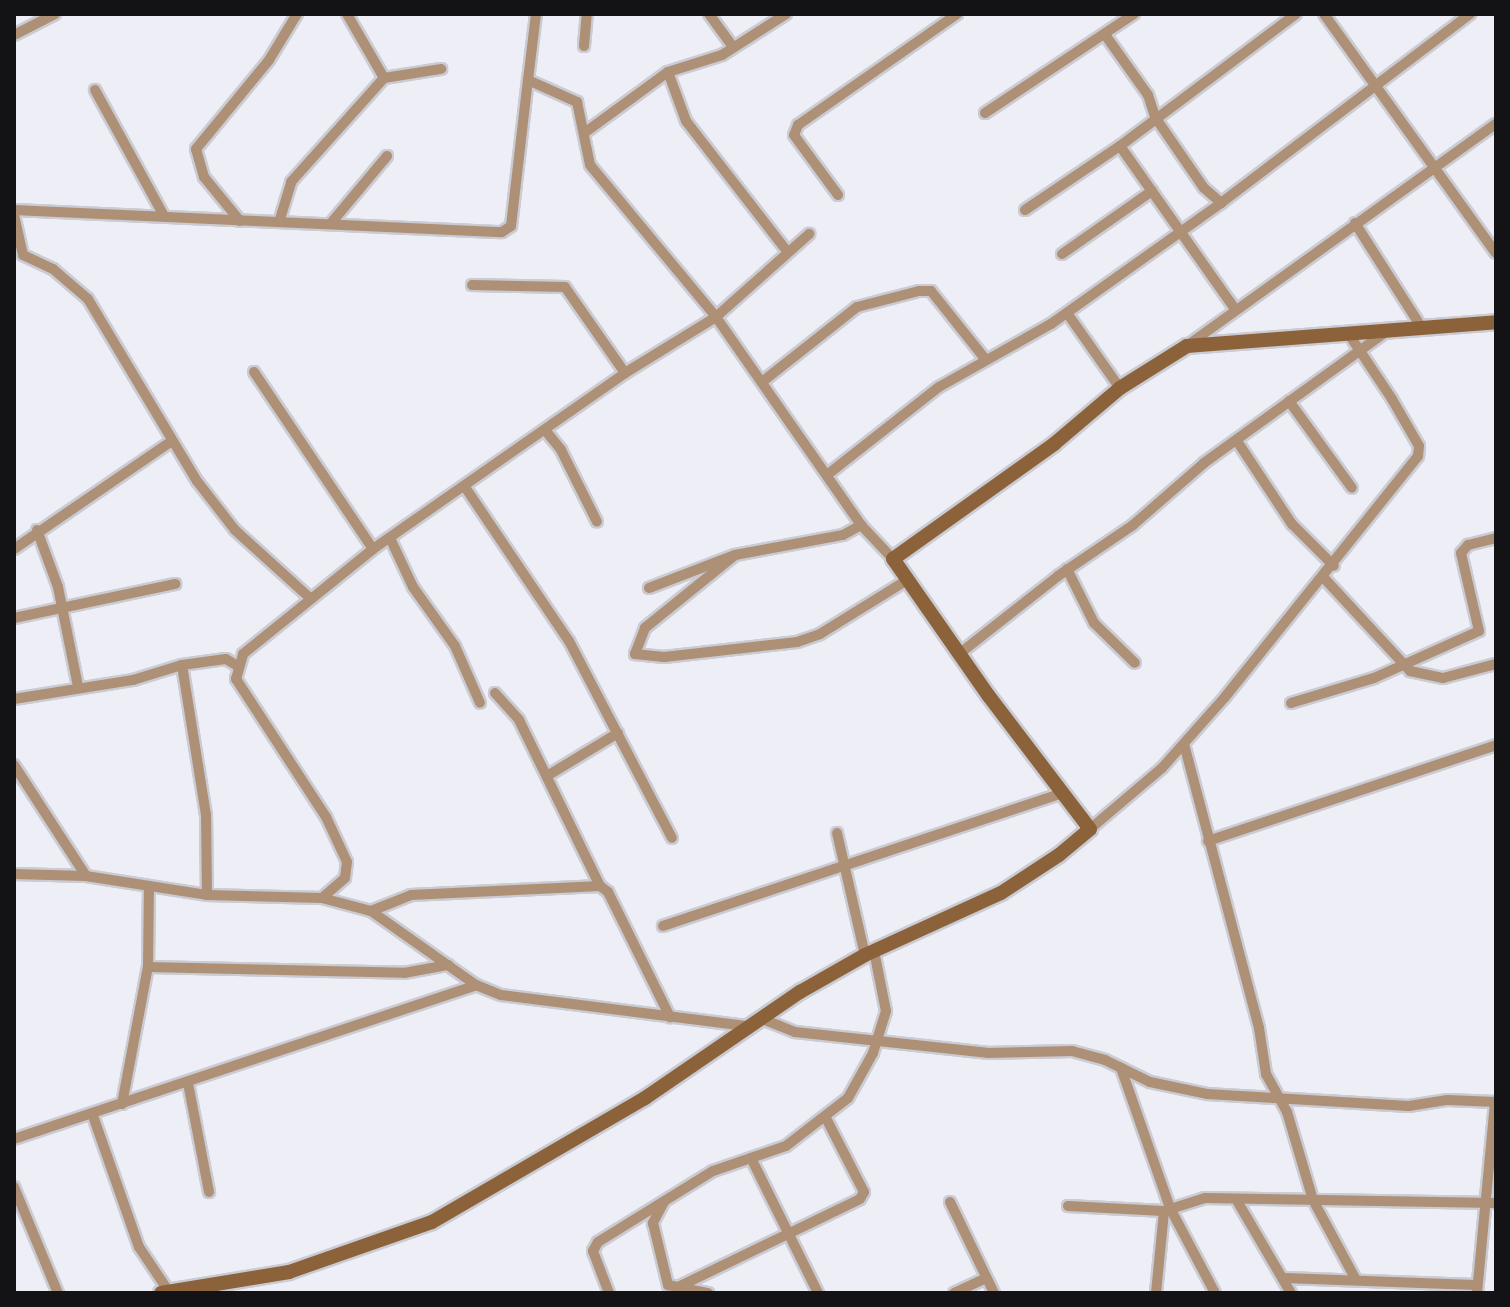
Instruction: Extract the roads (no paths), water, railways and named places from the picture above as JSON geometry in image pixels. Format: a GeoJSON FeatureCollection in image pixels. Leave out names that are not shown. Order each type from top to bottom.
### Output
{"type":"FeatureCollection","features":[{"type":"Feature","properties":{"kind":"street"},"geometry":{"type":"LineString","coordinates":[[14,35],[55,14]]}},
{"type":"Feature","properties":{"kind":"street"},"geometry":{"type":"LineString","coordinates":[[240,221],[204,177],[196,149],[260,72],[297,14]]}},
{"type":"Feature","properties":{"kind":"street"},"geometry":{"type":"LineString","coordinates":[[347,14],[384,78]]}},
{"type":"Feature","properties":{"kind":"street"},"geometry":{"type":"LineString","coordinates":[[310,598],[235,530],[172,441],[88,299],[53,269],[23,255],[14,213],[240,221],[280,219],[489,233],[511,226],[536,14]]}},
{"type":"Feature","properties":{"kind":"street"},"geometry":{"type":"LineString","coordinates":[[584,46],[587,14]]}},
{"type":"Feature","properties":{"kind":"street"},"geometry":{"type":"LineString","coordinates":[[709,14],[732,46]]}},
{"type":"Feature","properties":{"kind":"street"},"geometry":{"type":"LineString","coordinates":[[587,131],[668,72],[693,68],[786,14]]}},
{"type":"Feature","properties":{"kind":"street"},"geometry":{"type":"LineString","coordinates":[[838,195],[794,135],[798,125],[957,14]]}},
{"type":"Feature","properties":{"kind":"street"},"geometry":{"type":"LineString","coordinates":[[985,113],[1106,36],[1134,14]]}},
{"type":"Feature","properties":{"kind":"street"},"geometry":{"type":"LineString","coordinates":[[1025,210],[1120,146],[1296,14]]}},
{"type":"Feature","properties":{"kind":"street"},"geometry":{"type":"LineString","coordinates":[[1324,14],[1378,83],[1496,253]]}},
{"type":"Feature","properties":{"kind":"street"},"geometry":{"type":"LineString","coordinates":[[827,475],[939,387],[1067,313],[1221,203],[1470,14]]}},
{"type":"Feature","properties":{"kind":"street"},"geometry":{"type":"LineString","coordinates":[[1106,36],[1148,95],[1155,117],[1204,188],[1221,203]]}},
{"type":"Feature","properties":{"kind":"street"},"geometry":{"type":"LineString","coordinates":[[280,219],[291,182],[384,78],[441,69]]}},
{"type":"Feature","properties":{"kind":"street"},"geometry":{"type":"LineString","coordinates":[[668,72],[686,121],[786,250]]}},
{"type":"Feature","properties":{"kind":"street"},"geometry":{"type":"LineString","coordinates":[[528,80],[577,102],[587,131],[590,165],[716,317],[861,525],[893,559],[959,654],[1090,829]]}},
{"type":"Feature","properties":{"kind":"street"},"geometry":{"type":"LineString","coordinates":[[95,90],[164,216]]}},
{"type":"Feature","properties":{"kind":"street"},"geometry":{"type":"LineString","coordinates":[[893,559],[1054,444],[1120,388],[1187,346],[1434,163],[1496,124]]}},
{"type":"Feature","properties":{"kind":"street"},"geometry":{"type":"LineString","coordinates":[[1120,146],[1235,309]]}},
{"type":"Feature","properties":{"kind":"street"},"geometry":{"type":"LineString","coordinates":[[332,222],[387,156]]}},
{"type":"Feature","properties":{"kind":"street"},"geometry":{"type":"LineString","coordinates":[[1062,254],[1152,191]]}},
{"type":"Feature","properties":{"kind":"street"},"geometry":{"type":"LineString","coordinates":[[1355,223],[1420,325]]}},
{"type":"Feature","properties":{"kind":"street"},"geometry":{"type":"LineString","coordinates":[[322,898],[345,878],[347,862],[326,817],[236,679],[236,665],[310,598],[373,549],[625,373],[716,317],[786,250],[809,234]]}},
{"type":"Feature","properties":{"kind":"street"},"geometry":{"type":"LineString","coordinates":[[472,285],[565,287],[625,373]]}},
{"type":"Feature","properties":{"kind":"street"},"geometry":{"type":"LineString","coordinates":[[762,382],[857,307],[919,291],[931,291],[986,360]]}},
{"type":"Feature","properties":{"kind":"street"},"geometry":{"type":"LineString","coordinates":[[1067,313],[1120,388]]}},
{"type":"Feature","properties":{"kind":"street"},"geometry":{"type":"LineString","coordinates":[[1187,346],[1420,325],[1496,322]]}},
{"type":"Feature","properties":{"kind":"street"},"geometry":{"type":"LineString","coordinates":[[959,654],[1067,569],[1124,532],[1289,401],[1391,328]]}},
{"type":"Feature","properties":{"kind":"street"},"geometry":{"type":"LineString","coordinates":[[92,1113],[139,1247],[164,1291],[289,1272],[432,1222],[645,1098],[754,1022],[870,953],[1001,893],[1090,829],[1184,744],[1334,566],[1418,456],[1419,446],[1348,333]]}},
{"type":"Feature","properties":{"kind":"street"},"geometry":{"type":"LineString","coordinates":[[254,372],[373,549]]}},
{"type":"Feature","properties":{"kind":"street"},"geometry":{"type":"LineString","coordinates":[[1289,401],[1352,488]]}},
{"type":"Feature","properties":{"kind":"street"},"geometry":{"type":"LineString","coordinates":[[545,430],[561,450],[597,522]]}},
{"type":"Feature","properties":{"kind":"street"},"geometry":{"type":"LineString","coordinates":[[14,549],[37,530],[172,441]]}},
{"type":"Feature","properties":{"kind":"street"},"geometry":{"type":"LineString","coordinates":[[1237,441],[1292,524],[1334,566]]}},
{"type":"Feature","properties":{"kind":"street"},"geometry":{"type":"LineString","coordinates":[[465,487],[569,641],[672,838]]}},
{"type":"Feature","properties":{"kind":"street"},"geometry":{"type":"LineString","coordinates":[[649,588],[735,555],[832,537],[861,525]]}},
{"type":"Feature","properties":{"kind":"street"},"geometry":{"type":"LineString","coordinates":[[37,530],[62,610],[78,686]]}},
{"type":"Feature","properties":{"kind":"street"},"geometry":{"type":"LineString","coordinates":[[390,538],[413,587],[455,646],[480,703]]}},
{"type":"Feature","properties":{"kind":"street"},"geometry":{"type":"LineString","coordinates":[[1291,703],[1403,664],[1479,631],[1461,553],[1468,545],[1496,538]]}},
{"type":"Feature","properties":{"kind":"street"},"geometry":{"type":"LineString","coordinates":[[735,555],[645,628],[635,654],[664,657],[797,642],[907,580]]}},
{"type":"Feature","properties":{"kind":"street"},"geometry":{"type":"LineString","coordinates":[[1067,569],[1094,623],[1135,663]]}},
{"type":"Feature","properties":{"kind":"street"},"geometry":{"type":"LineString","coordinates":[[1324,578],[1403,664],[1424,677],[1443,678],[1496,664]]}},
{"type":"Feature","properties":{"kind":"street"},"geometry":{"type":"LineString","coordinates":[[14,618],[175,584]]}},
{"type":"Feature","properties":{"kind":"street"},"geometry":{"type":"LineString","coordinates":[[14,699],[46,697],[78,686],[133,680],[182,665],[226,659],[236,665]]}},
{"type":"Feature","properties":{"kind":"street"},"geometry":{"type":"LineString","coordinates":[[182,665],[206,815],[207,895]]}},
{"type":"Feature","properties":{"kind":"street"},"geometry":{"type":"LineString","coordinates":[[495,693],[519,720],[600,886],[608,892],[670,1017]]}},
{"type":"Feature","properties":{"kind":"street"},"geometry":{"type":"LineString","coordinates":[[547,776],[618,733]]}},
{"type":"Feature","properties":{"kind":"street"},"geometry":{"type":"LineString","coordinates":[[1184,744],[1259,1028],[1266,1074],[1297,1137],[1313,1200],[1356,1280]]}},
{"type":"Feature","properties":{"kind":"street"},"geometry":{"type":"LineString","coordinates":[[1208,841],[1496,745]]}},
{"type":"Feature","properties":{"kind":"street"},"geometry":{"type":"LineString","coordinates":[[14,765],[86,876]]}},
{"type":"Feature","properties":{"kind":"street"},"geometry":{"type":"LineString","coordinates":[[663,926],[1062,793]]}},
{"type":"Feature","properties":{"kind":"street"},"geometry":{"type":"LineString","coordinates":[[609,1293],[593,1251],[598,1242],[713,1171],[786,1146],[826,1118],[855,1087],[877,1041],[886,1011],[837,833]]}},
{"type":"Feature","properties":{"kind":"street"},"geometry":{"type":"LineString","coordinates":[[14,874],[86,876],[207,895],[322,898],[371,911],[476,985],[533,1002],[670,1017],[754,1022],[786,1031],[1028,1055],[1072,1051],[1176,1088],[1409,1106],[1448,1100],[1495,1102],[1483,1201],[1477,1289],[1283,1278]]}},
{"type":"Feature","properties":{"kind":"street"},"geometry":{"type":"LineString","coordinates":[[371,911],[411,895],[600,886]]}},
{"type":"Feature","properties":{"kind":"street"},"geometry":{"type":"LineString","coordinates":[[122,1104],[148,967],[149,888]]}},
{"type":"Feature","properties":{"kind":"street"},"geometry":{"type":"LineString","coordinates":[[148,967],[404,973],[448,965]]}},
{"type":"Feature","properties":{"kind":"street"},"geometry":{"type":"LineString","coordinates":[[14,1139],[476,985]]}},
{"type":"Feature","properties":{"kind":"street"},"geometry":{"type":"LineString","coordinates":[[1121,1068],[1167,1210],[1215,1293]]}},
{"type":"Feature","properties":{"kind":"street"},"geometry":{"type":"LineString","coordinates":[[188,1083],[209,1192]]}},
{"type":"Feature","properties":{"kind":"street"},"geometry":{"type":"LineString","coordinates":[[676,1288],[860,1199],[864,1192],[826,1118]]}},
{"type":"Feature","properties":{"kind":"street"},"geometry":{"type":"LineString","coordinates":[[751,1158],[818,1293]]}},
{"type":"Feature","properties":{"kind":"street"},"geometry":{"type":"LineString","coordinates":[[14,1187],[58,1293]]}},
{"type":"Feature","properties":{"kind":"street"},"geometry":{"type":"LineString","coordinates":[[1068,1206],[1167,1210],[1205,1198],[1496,1203]]}},
{"type":"Feature","properties":{"kind":"street"},"geometry":{"type":"LineString","coordinates":[[1236,1199],[1291,1293]]}},
{"type":"Feature","properties":{"kind":"street"},"geometry":{"type":"LineString","coordinates":[[664,1202],[653,1223],[659,1262],[668,1285],[708,1293]]}},
{"type":"Feature","properties":{"kind":"street"},"geometry":{"type":"LineString","coordinates":[[950,1202],[994,1293]]}},
{"type":"Feature","properties":{"kind":"street"},"geometry":{"type":"LineString","coordinates":[[1156,1293],[1167,1210]]}},
{"type":"Feature","properties":{"kind":"street"},"geometry":{"type":"LineString","coordinates":[[954,1293],[986,1278]]}}]}
